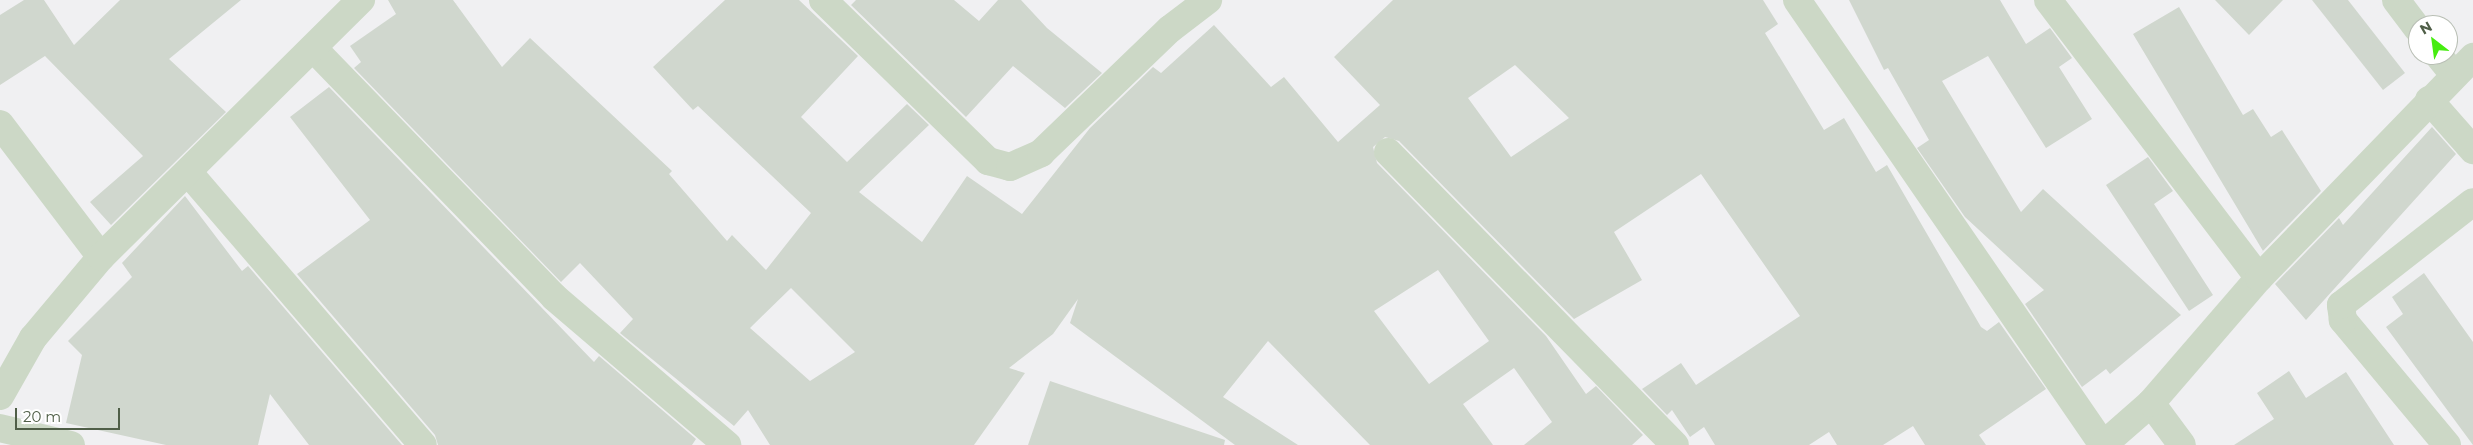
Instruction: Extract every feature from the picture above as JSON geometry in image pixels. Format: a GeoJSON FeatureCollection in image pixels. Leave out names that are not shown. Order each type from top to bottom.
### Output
{"type":"FeatureCollection","features":[{"type":"Feature","properties":{"kind":"street"},"geometry":{"type":"LineString","coordinates":[[0,396],[33,338],[101,257],[361,0]]}},
{"type":"Feature","properties":{"kind":"street"},"geometry":{"type":"LineString","coordinates":[[823,0],[988,161],[1010,167],[1041,152],[1170,29],[1208,0]]}},
{"type":"Feature","properties":{"kind":"street"},"geometry":{"type":"LineString","coordinates":[[1797,0],[2103,445],[2152,403],[2259,278],[2429,100],[2453,65]]}},
{"type":"Feature","properties":{"kind":"street"},"geometry":{"type":"LineString","coordinates":[[2048,0],[2259,278]]}},
{"type":"Feature","properties":{"kind":"street"},"geometry":{"type":"LineString","coordinates":[[2396,0],[2408,16]]}},
{"type":"Feature","properties":{"kind":"street"},"geometry":{"type":"LineString","coordinates":[[313,48],[554,296],[728,445]]}},
{"type":"Feature","properties":{"kind":"street"},"geometry":{"type":"LineString","coordinates":[[2429,100],[2473,150]]}},
{"type":"Feature","properties":{"kind":"street"},"geometry":{"type":"LineString","coordinates":[[0,124],[101,257]]}},
{"type":"Feature","properties":{"kind":"street"},"geometry":{"type":"LineString","coordinates":[[1388,152],[1675,445]]}},
{"type":"Feature","properties":{"kind":"street"},"geometry":{"type":"LineString","coordinates":[[188,172],[423,445]]}},
{"type":"Feature","properties":{"kind":"street"},"geometry":{"type":"LineString","coordinates":[[2447,445],[2343,320],[2341,305],[2473,202]]}},
{"type":"Feature","properties":{"kind":"street"},"geometry":{"type":"LineString","coordinates":[[2152,403],[2182,445]]}},
{"type":"Feature","properties":{"kind":"street"},"geometry":{"type":"LineString","coordinates":[[0,428],[71,445]]}},
{"type":"Feature","properties":{"kind":"building"},"geometry":{"type":"Polygon","coordinates":[[[24,0],[44,0],[74,45],[120,0],[241,0],[169,59],[226,112],[111,225],[90,202],[143,156],[45,56],[0,85],[0,15],[24,0]]]}},
{"type":"Feature","properties":{"kind":"building"},"geometry":{"type":"Polygon","coordinates":[[[388,0],[453,0],[502,67],[530,38],[672,171],[669,174],[727,241],[732,235],[766,270],[811,213],[698,106],[693,110],[653,67],[725,0],[799,0],[858,56],[801,117],[847,162],[907,104],[929,125],[859,192],[922,242],[967,176],[1022,214],[1090,128],[1153,67],[1161,73],[1214,25],[1271,87],[1284,77],[1338,142],[1380,105],[1334,57],[1393,0],[1763,0],[1778,24],[1765,33],[1824,130],[1844,118],[1876,172],[1887,165],[1981,327],[1987,331],[1999,322],[2046,389],[1979,435],[1986,445],[1925,445],[1913,426],[1883,445],[1837,445],[1829,432],[1809,445],[1715,445],[1704,427],[1690,437],[1672,410],[1667,415],[1642,389],[1681,363],[1696,385],[1800,316],[1701,174],[1614,232],[1642,280],[1574,319],[1399,141],[1385,137],[1373,147],[1377,163],[1546,336],[1586,394],[1596,386],[1643,435],[1632,445],[1524,445],[1552,422],[1514,368],[1463,404],[1493,445],[1370,445],[1268,341],[1223,397],[1298,445],[1235,445],[1070,323],[1078,299],[1053,334],[1009,368],[1025,373],[974,445],[770,445],[748,410],[734,426],[620,333],[633,319],[580,263],[561,282],[354,68],[361,62],[350,46],[396,14],[388,0]],[[1515,65],[1468,98],[1511,157],[1569,118],[1515,65]],[[1438,270],[1374,311],[1429,384],[1489,341],[1438,270]],[[791,288],[750,328],[810,381],[855,352],[791,288]]]}},
{"type":"Feature","properties":{"kind":"building"},"geometry":{"type":"Polygon","coordinates":[[[856,0],[954,0],[979,21],[998,0],[1021,0],[1047,28],[1102,73],[1065,108],[1013,66],[966,117],[851,5],[856,0]]]}},
{"type":"Feature","properties":{"kind":"building"},"geometry":{"type":"Polygon","coordinates":[[[1849,0],[2000,0],[2026,44],[2050,28],[2072,58],[2059,67],[2092,119],[2046,148],[1988,56],[1942,81],[2021,212],[2043,189],[2181,315],[2110,374],[2106,369],[2082,387],[2025,304],[2044,290],[1965,217],[1917,148],[1929,140],[1888,68],[1884,70],[1849,0]]]}},
{"type":"Feature","properties":{"kind":"building"},"geometry":{"type":"Polygon","coordinates":[[[2215,0],[2283,0],[2249,35],[2215,0]]]}},
{"type":"Feature","properties":{"kind":"building"},"geometry":{"type":"Polygon","coordinates":[[[2312,0],[2348,0],[2405,73],[2383,90],[2312,0]]]}},
{"type":"Feature","properties":{"kind":"building"},"geometry":{"type":"Polygon","coordinates":[[[2179,7],[2243,115],[2253,109],[2271,137],[2282,130],[2321,191],[2263,251],[2133,34],[2179,7]]]}},
{"type":"Feature","properties":{"kind":"building"},"geometry":{"type":"Polygon","coordinates":[[[329,87],[594,362],[599,356],[696,439],[692,445],[438,445],[435,435],[297,274],[370,220],[290,117],[329,87]]]}},
{"type":"Feature","properties":{"kind":"building"},"geometry":{"type":"Polygon","coordinates":[[[2432,127],[2456,154],[2306,320],[2275,284],[2339,218],[2343,225],[2432,127]]]}},
{"type":"Feature","properties":{"kind":"building"},"geometry":{"type":"Polygon","coordinates":[[[2148,157],[2173,191],[2154,204],[2213,295],[2189,311],[2106,185],[2148,157]]]}},
{"type":"Feature","properties":{"kind":"building"},"geometry":{"type":"Polygon","coordinates":[[[185,196],[242,271],[248,266],[402,445],[309,445],[270,394],[258,445],[166,445],[66,423],[82,355],[68,341],[132,277],[122,263],[185,196]]]}},
{"type":"Feature","properties":{"kind":"building"},"geometry":{"type":"Polygon","coordinates":[[[2424,273],[2473,342],[2473,445],[2386,327],[2403,314],[2392,297],[2424,273]]]}},
{"type":"Feature","properties":{"kind":"building"},"geometry":{"type":"Polygon","coordinates":[[[2289,371],[2306,398],[2346,372],[2394,445],[2234,445],[2274,419],[2257,393],[2289,371]]]}},
{"type":"Feature","properties":{"kind":"building"},"geometry":{"type":"Polygon","coordinates":[[[1050,381],[1225,440],[1224,445],[1028,445],[1050,381]]]}}]}
